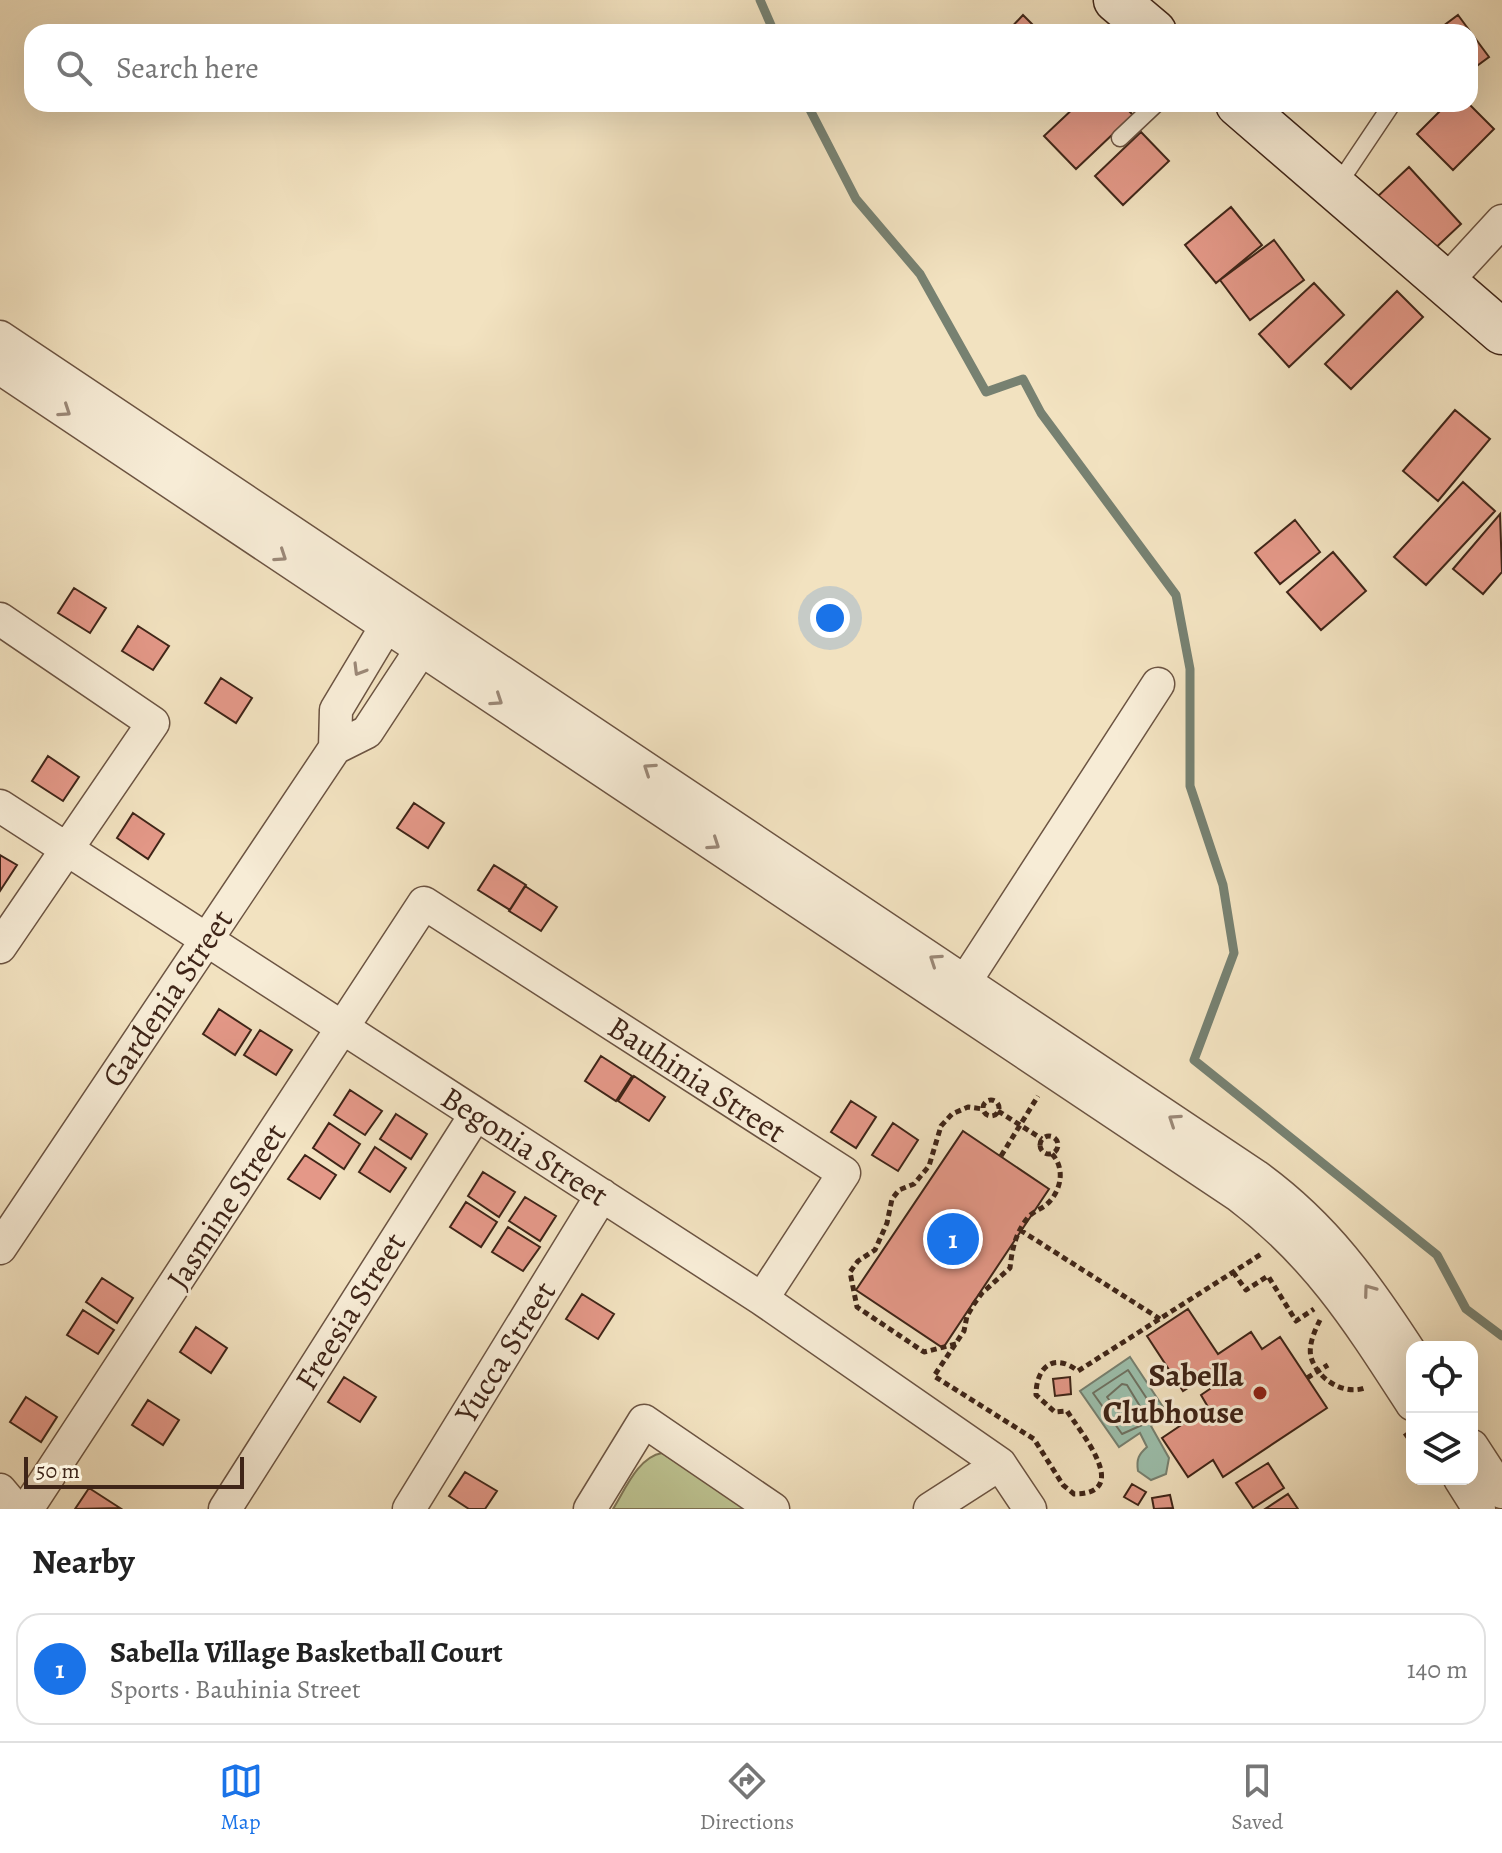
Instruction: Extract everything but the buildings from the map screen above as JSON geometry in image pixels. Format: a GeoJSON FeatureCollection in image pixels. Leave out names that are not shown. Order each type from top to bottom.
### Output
{"type":"FeatureCollection","features":[{"type":"Feature","properties":{"kind":"main road"},"geometry":{"type":"LineString","coordinates":[[1116,0],[1144,24]]}},
{"type":"Feature","properties":{"kind":"main road"},"geometry":{"type":"LineString","coordinates":[[1247,112],[1446,282],[1493,318]]}},
{"type":"Feature","properties":{"kind":"street"},"geometry":{"type":"LineString","coordinates":[[1446,282],[1502,221]]}},
{"type":"Feature","properties":{"kind":"street"},"geometry":{"type":"LineString","coordinates":[[0,337],[428,638],[959,992],[1272,1220],[1324,1274],[1356,1318],[1406,1414]]}},
{"type":"Feature","properties":{"kind":"street"},"geometry":{"type":"LineString","coordinates":[[0,368],[393,614]]}},
{"type":"Feature","properties":{"kind":"street"},"geometry":{"type":"LineString","coordinates":[[335,748],[336,710],[393,614]]}},
{"type":"Feature","properties":{"kind":"street"},"geometry":{"type":"LineString","coordinates":[[0,619],[153,723],[0,947]]}},
{"type":"Feature","properties":{"kind":"street","name":"Gardenia Street"},"geometry":{"type":"LineString","coordinates":[[0,1248],[335,748],[367,732],[428,638]]}},
{"type":"Feature","properties":{"kind":"street"},"geometry":{"type":"LineString","coordinates":[[959,992],[1158,684]]}},
{"type":"Feature","properties":{"kind":"street","name":"Begonia Street"},"geometry":{"type":"LineString","coordinates":[[0,806],[762,1299],[1000,1464],[1030,1509]]}},
{"type":"Feature","properties":{"kind":"street","name":"Jasmine Street"},"geometry":{"type":"LineString","coordinates":[[27,1509],[424,903]]}},
{"type":"Feature","properties":{"kind":"street","name":"Bauhinia Street"},"geometry":{"type":"LineString","coordinates":[[424,903],[844,1173],[762,1299]]}},
{"type":"Feature","properties":{"kind":"street"},"geometry":{"type":"LineString","coordinates":[[959,992],[1178,1122],[1289,1200],[1344,1257],[1406,1346]]}},
{"type":"Feature","properties":{"kind":"street","name":"Freesia Street"},"geometry":{"type":"LineString","coordinates":[[225,1509],[476,1114]]}},
{"type":"Feature","properties":{"kind":"street","name":"Yucca Street"},"geometry":{"type":"LineString","coordinates":[[409,1509],[602,1195]]}},
{"type":"Feature","properties":{"kind":"street"},"geometry":{"type":"LineString","coordinates":[[590,1509],[644,1421],[773,1509]]}},
{"type":"Feature","properties":{"kind":"street"},"geometry":{"type":"LineString","coordinates":[[1478,1455],[1502,1492]]}},
{"type":"Feature","properties":{"kind":"street"},"geometry":{"type":"LineString","coordinates":[[930,1509],[1000,1464]]}},
{"type":"Feature","properties":{"kind":"street"},"geometry":{"type":"LineString","coordinates":[[1464,1485],[1479,1509]]}},
{"type":"Feature","properties":{"kind":"street"},"geometry":{"type":"LineString","coordinates":[[0,1490],[16,1509]]}},
{"type":"Feature","properties":{"kind":"lane"},"geometry":{"type":"LineString","coordinates":[[1120,138],[1148,112]]}},
{"type":"Feature","properties":{"kind":"lane"},"geometry":{"type":"LineString","coordinates":[[1335,187],[1387,112]]}},
{"type":"Feature","properties":{"kind":"path"},"geometry":{"type":"LineString","coordinates":[[1001,1156],[1041,1091]]}},
{"type":"Feature","properties":{"kind":"path"},"geometry":{"type":"LineString","coordinates":[[983,1109],[984,1104],[992,1099],[999,1106],[998,1111]]}},
{"type":"Feature","properties":{"kind":"path"},"geometry":{"type":"LineString","coordinates":[[956,1343],[924,1352],[857,1307],[850,1272],[858,1261],[875,1250],[887,1223],[892,1199],[899,1190],[914,1184],[929,1166],[941,1126],[952,1114],[968,1107],[983,1109],[990,1115],[998,1111]]}},
{"type":"Feature","properties":{"kind":"path"},"geometry":{"type":"LineString","coordinates":[[998,1111],[1042,1139]]}},
{"type":"Feature","properties":{"kind":"path"},"geometry":{"type":"LineString","coordinates":[[1042,1139],[1047,1136],[1057,1139],[1059,1145],[1052,1154]]}},
{"type":"Feature","properties":{"kind":"path"},"geometry":{"type":"LineString","coordinates":[[1042,1139],[1041,1148],[1052,1154],[1060,1166],[1060,1184],[1050,1202],[1028,1216],[1013,1246],[1010,1268],[974,1304],[964,1331],[934,1376],[1034,1439],[1063,1485],[1074,1494],[1095,1490],[1101,1479],[1102,1465],[1067,1411],[1055,1412],[1036,1395],[1036,1381],[1044,1367],[1055,1362],[1068,1363],[1078,1371],[1266,1252],[1255,1242]]}},
{"type":"Feature","properties":{"kind":"path"},"geometry":{"type":"LineString","coordinates":[[1020,1230],[1160,1319]]}},
{"type":"Feature","properties":{"kind":"path"},"geometry":{"type":"LineString","coordinates":[[1233,1272],[1246,1290],[1268,1276],[1296,1321],[1319,1306],[1324,1313],[1311,1343],[1311,1357],[1319,1370],[1328,1382],[1345,1389],[1361,1390],[1373,1384]]}},
{"type":"Feature","properties":{"kind":"path"},"geometry":{"type":"LineString","coordinates":[[1307,1378],[1328,1365]]}},
{"type":"Feature","properties":{"kind":"shaded area"},"geometry":{"type":"Polygon","coordinates":[[[662,1453],[749,1509],[613,1509],[639,1467],[662,1453]]]}},
{"type":"Feature","properties":{"kind":"water"},"geometry":{"type":"Polygon","coordinates":[[[1130,1357],[1167,1413],[1151,1426],[1169,1458],[1166,1474],[1151,1480],[1138,1471],[1139,1457],[1147,1447],[1140,1433],[1119,1447],[1080,1391],[1130,1357]]]}},
{"type":"Feature","properties":{"kind":"waterway"},"geometry":{"type":"LineString","coordinates":[[760,0],[770,24]]}},
{"type":"Feature","properties":{"kind":"waterway"},"geometry":{"type":"LineString","coordinates":[[811,112],[856,199],[920,274],[986,392],[1023,379],[1041,413],[1176,595],[1190,669],[1190,786],[1223,885],[1234,953],[1194,1060],[1437,1255],[1466,1309],[1502,1336]]}},
{"type":"Feature","properties":{"kind":"place","name":"Sabella Village Basketball Court"},"geometry":{"type":"Point","coordinates":[953,1239]}},
{"type":"Feature","properties":{"kind":"place","name":"Sabella Clubhouse"},"geometry":{"type":"Point","coordinates":[1260,1393]}}]}
